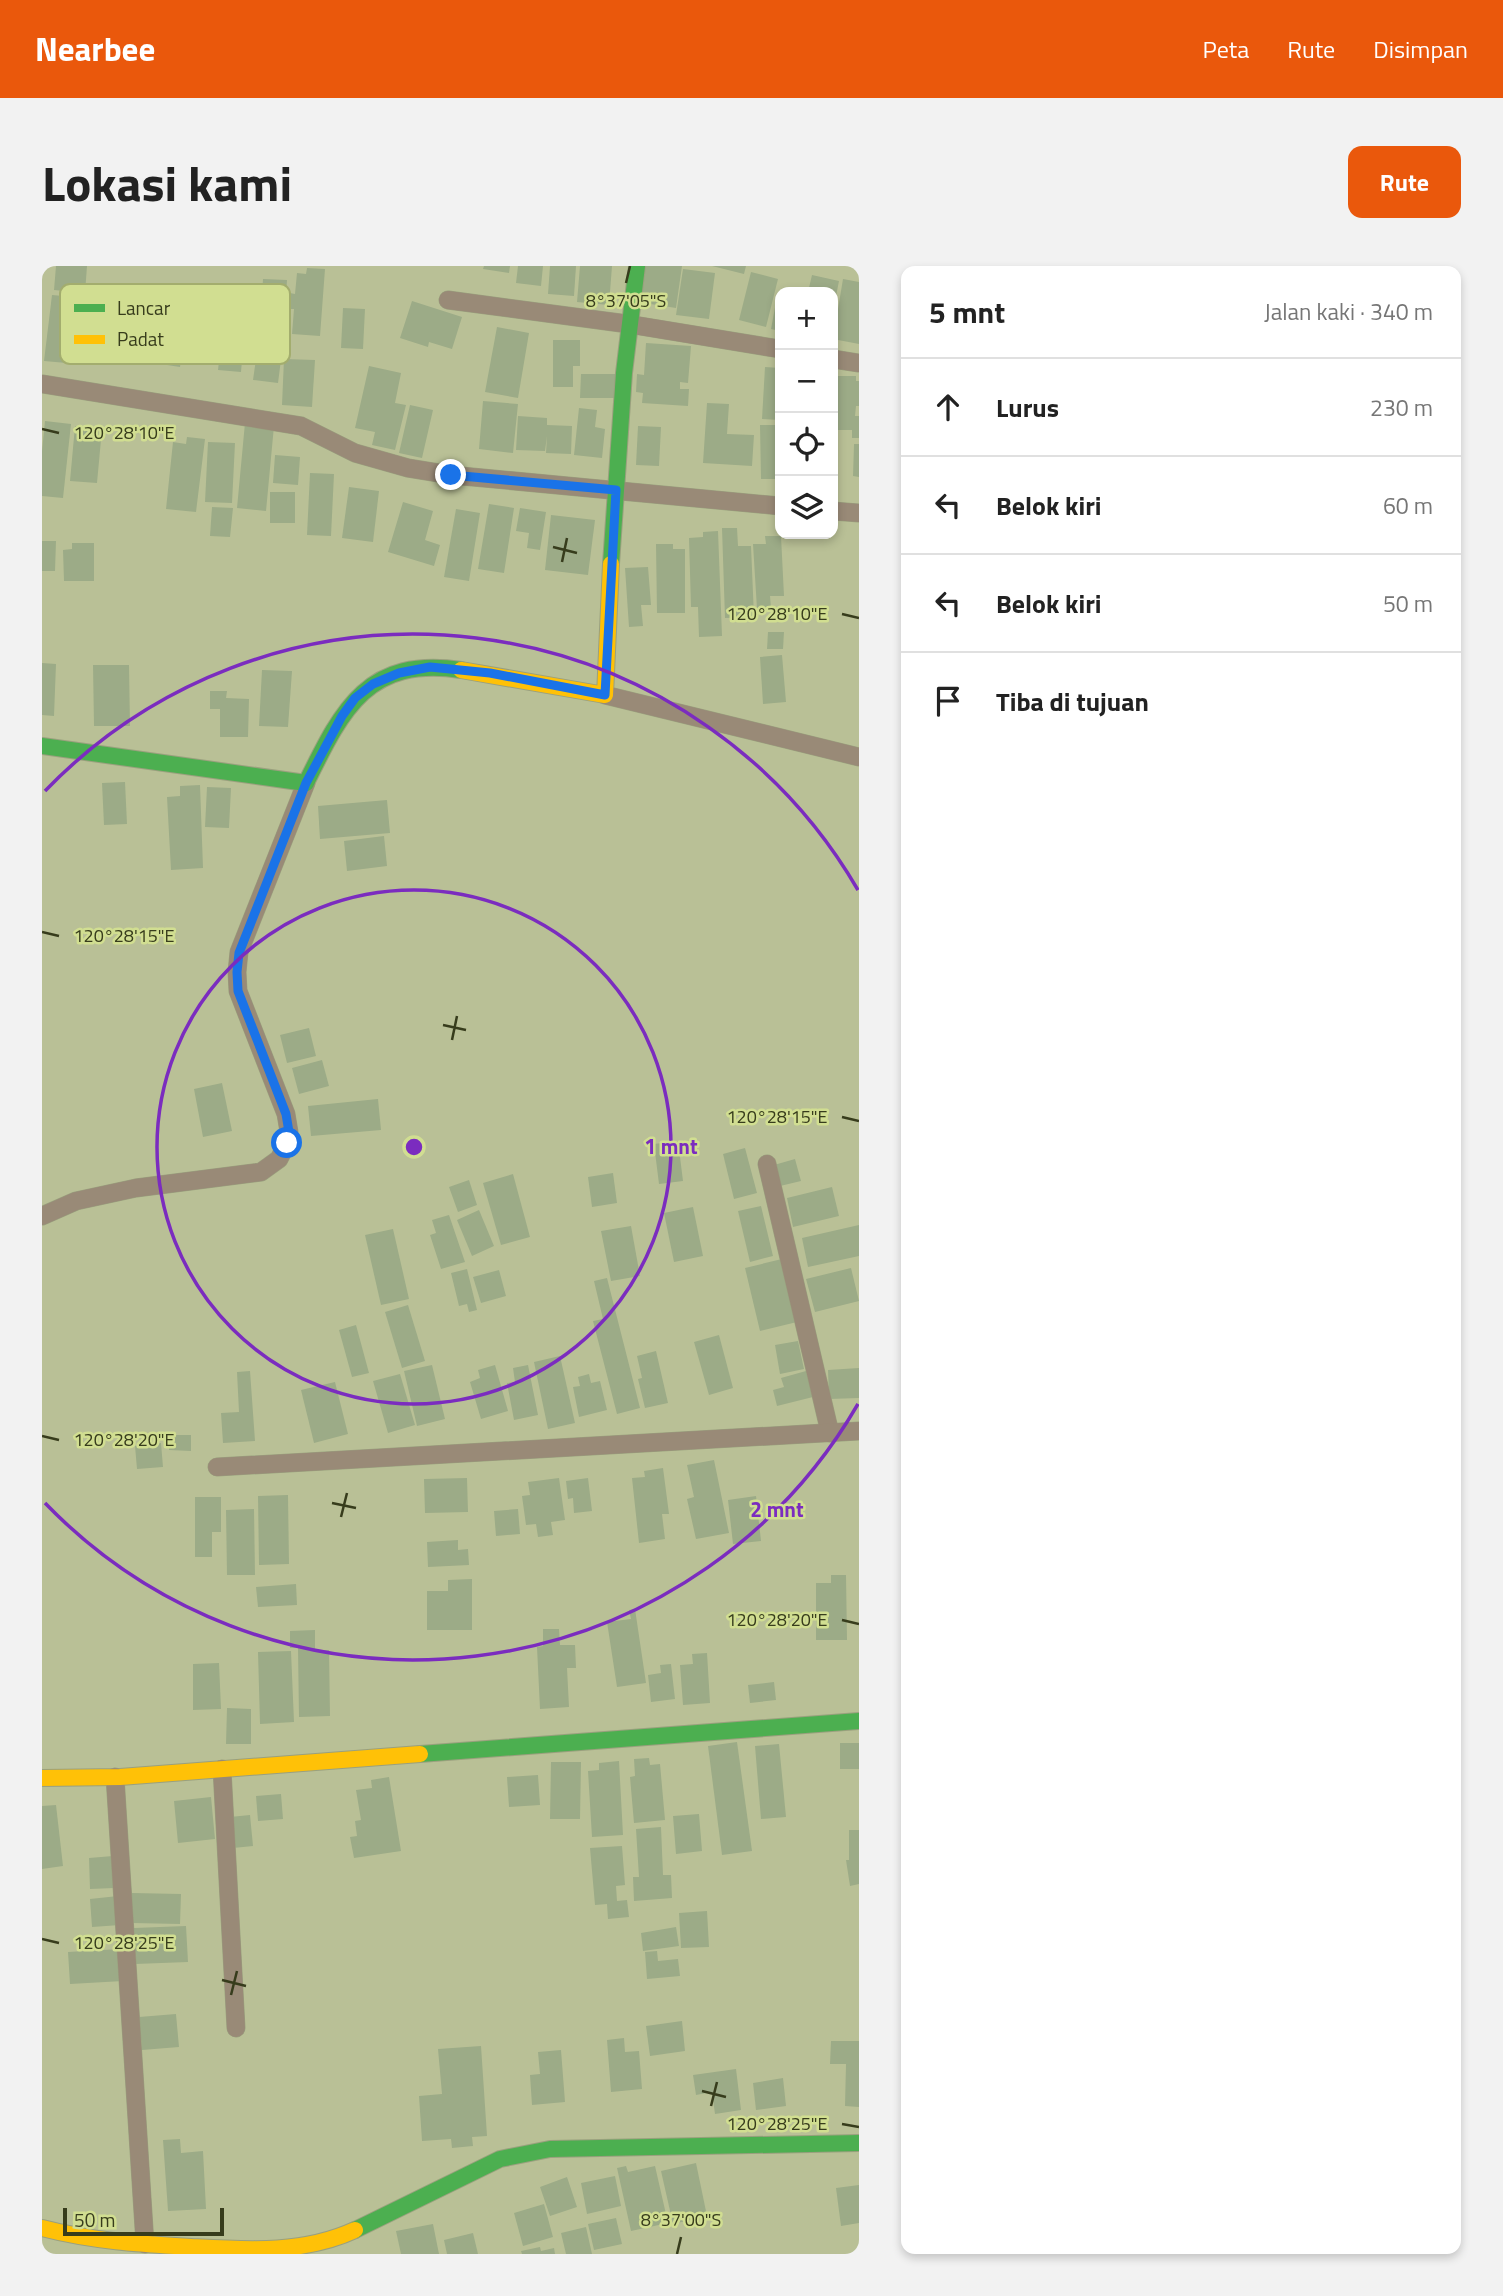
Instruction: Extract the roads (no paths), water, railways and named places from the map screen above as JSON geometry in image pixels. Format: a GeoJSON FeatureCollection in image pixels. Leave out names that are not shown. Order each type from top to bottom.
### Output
{"type":"FeatureCollection","features":[{"type":"Feature","properties":{"kind":"street"},"geometry":{"type":"LineString","coordinates":[[605,695],[628,324],[637,266]]}},
{"type":"Feature","properties":{"kind":"street"},"geometry":{"type":"LineString","coordinates":[[448,300],[628,324],[775,348]]}},
{"type":"Feature","properties":{"kind":"street"},"geometry":{"type":"LineString","coordinates":[[838,360],[859,363]]}},
{"type":"Feature","properties":{"kind":"street"},"geometry":{"type":"LineString","coordinates":[[42,384],[301,426],[355,453],[408,468],[451,475],[775,506]]}},
{"type":"Feature","properties":{"kind":"street"},"geometry":{"type":"LineString","coordinates":[[838,511],[859,513]]}},
{"type":"Feature","properties":{"kind":"street"},"geometry":{"type":"LineString","coordinates":[[42,1216],[76,1201],[136,1188],[261,1172],[279,1159],[289,1132],[286,1114],[238,991],[239,953],[306,783],[342,716],[355,698],[373,684],[399,673],[430,667],[490,673],[605,695],[859,757]]}},
{"type":"Feature","properties":{"kind":"street"},"geometry":{"type":"LineString","coordinates":[[42,746],[306,783]]}},
{"type":"Feature","properties":{"kind":"street"},"geometry":{"type":"LineString","coordinates":[[766,1164],[830,1433]]}},
{"type":"Feature","properties":{"kind":"street"},"geometry":{"type":"LineString","coordinates":[[217,1467],[859,1431]]}},
{"type":"Feature","properties":{"kind":"street"},"geometry":{"type":"LineString","coordinates":[[42,1779],[115,1777],[859,1721]]}},
{"type":"Feature","properties":{"kind":"street"},"geometry":{"type":"LineString","coordinates":[[222,1769],[236,2028]]}},
{"type":"Feature","properties":{"kind":"street"},"geometry":{"type":"LineString","coordinates":[[115,1777],[145,2244]]}},
{"type":"Feature","properties":{"kind":"street"},"geometry":{"type":"LineString","coordinates":[[42,2228],[102,2241],[270,2251],[310,2246],[340,2238],[500,2159],[550,2149],[859,2143]]}}]}
